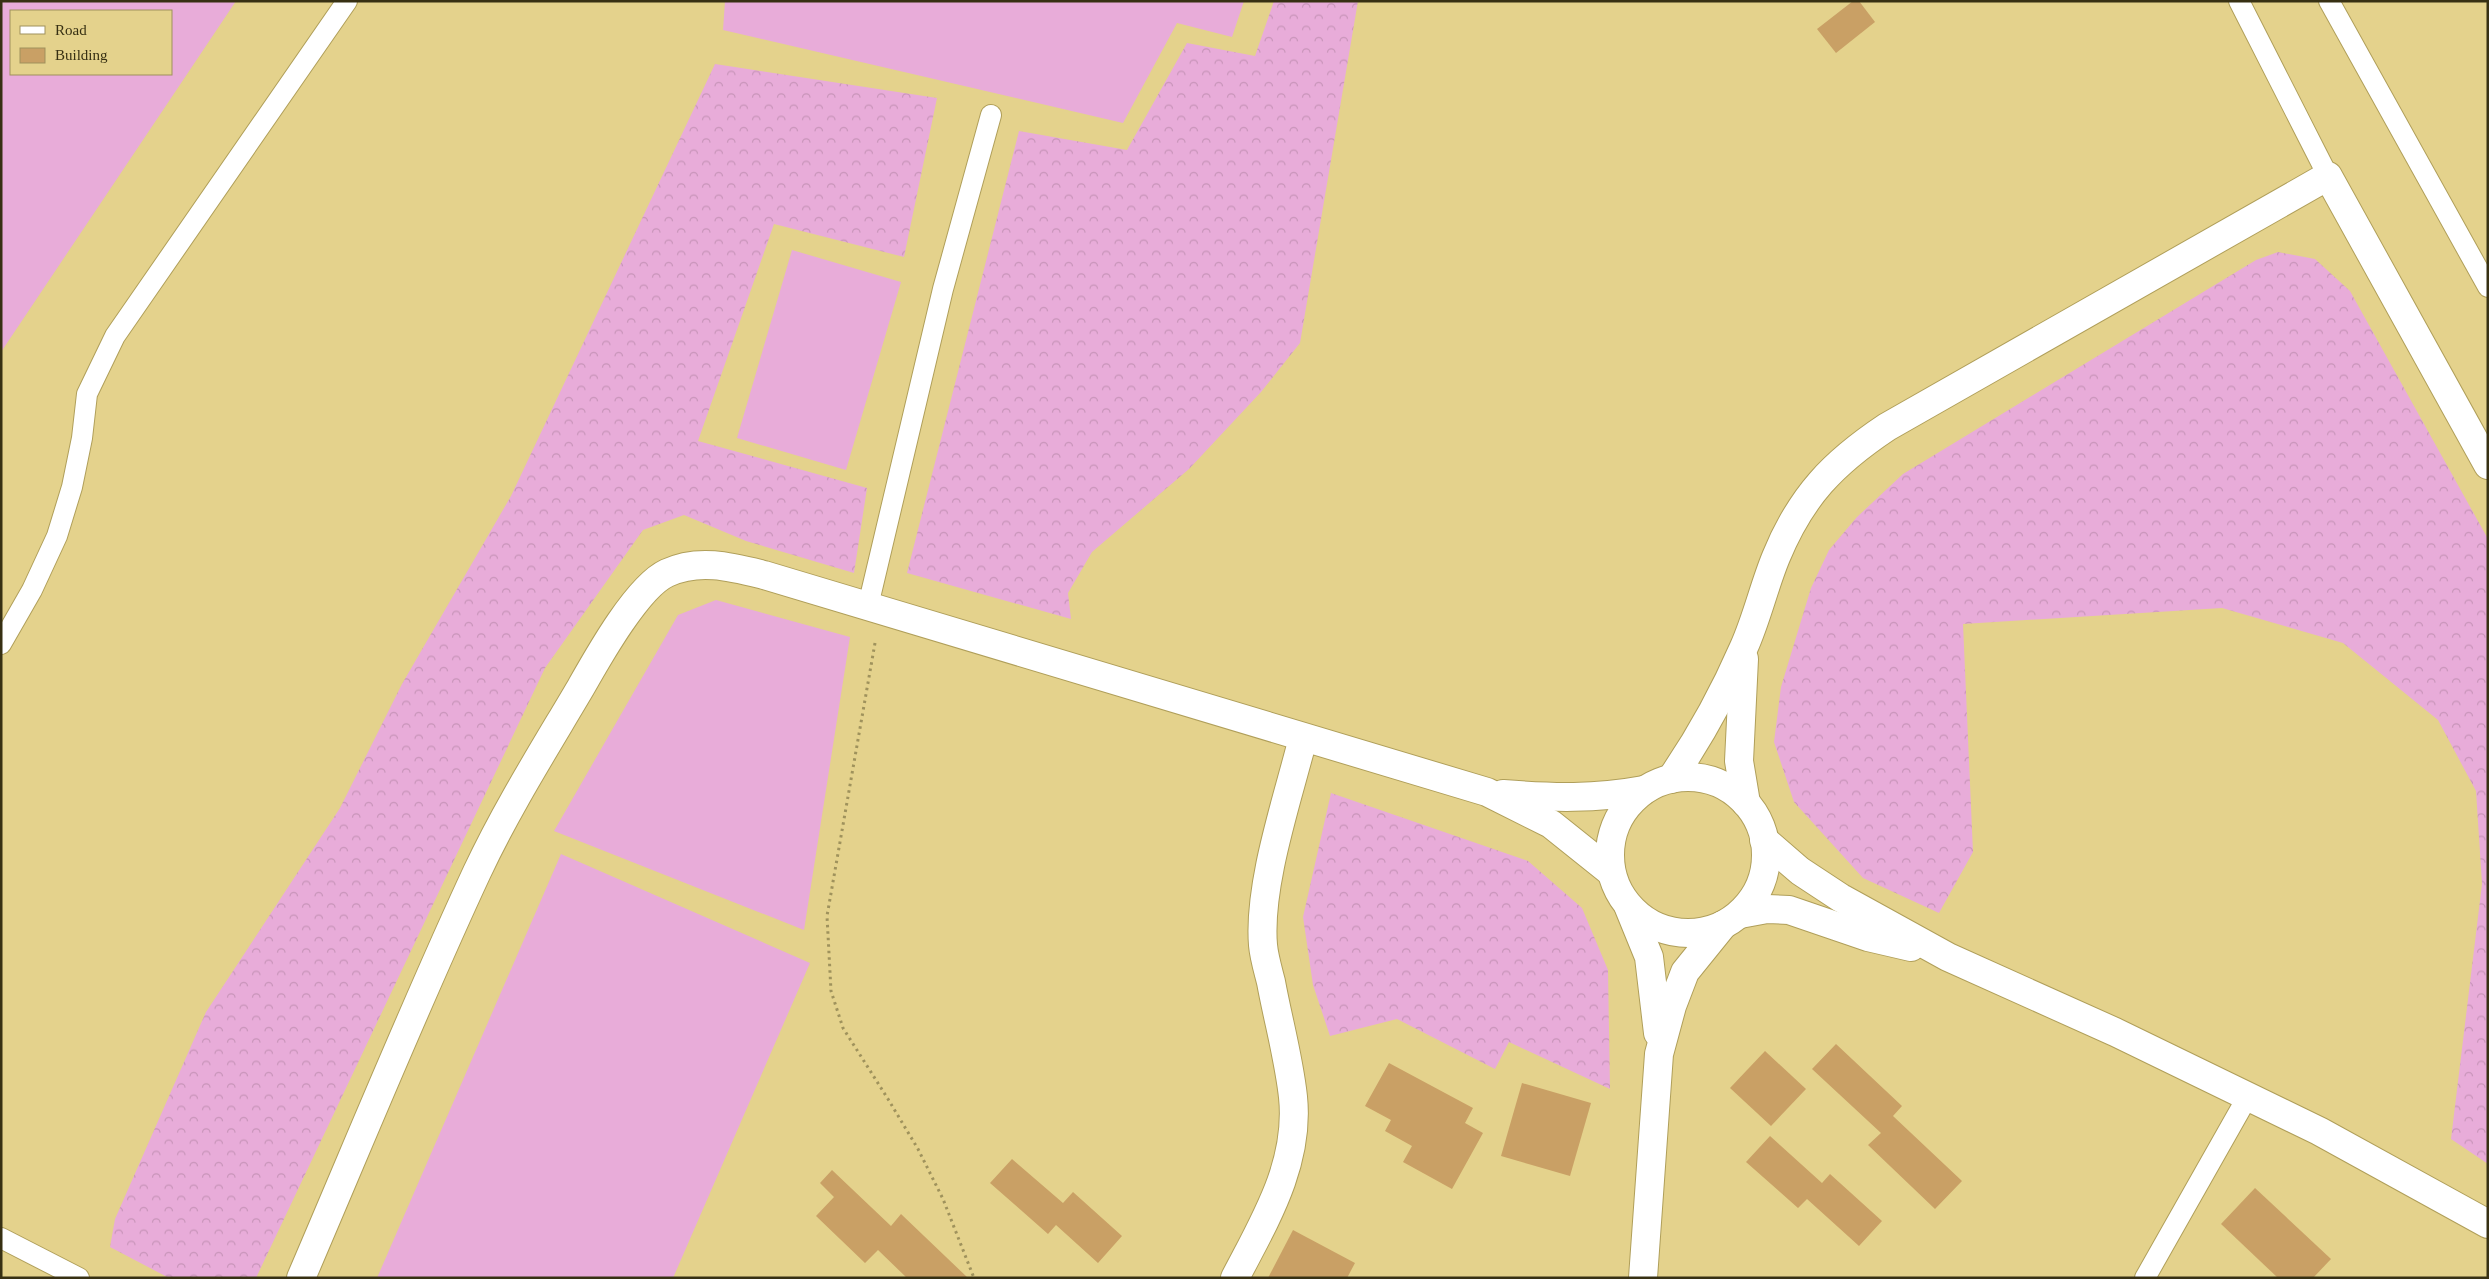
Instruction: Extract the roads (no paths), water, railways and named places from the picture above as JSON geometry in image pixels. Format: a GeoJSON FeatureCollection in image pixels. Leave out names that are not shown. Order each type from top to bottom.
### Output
{"type":"FeatureCollection","features":[{"type":"Feature","properties":{"kind":"street"},"geometry":{"type":"LineString","coordinates":[[1671,779],[1713,713],[1745,645],[1775,558],[1788,530],[1804,504],[1828,473],[1853,450],[1896,422],[2328,176],[2488,464]]}},
{"type":"Feature","properties":{"kind":"street"},"geometry":{"type":"LineString","coordinates":[[301,1278],[478,871],[536,762],[602,652],[641,594],[666,573],[698,565],[723,565],[764,575],[1487,792],[1551,824],[1611,872]]}},
{"type":"Feature","properties":{"kind":"street"},"geometry":{"type":"LineString","coordinates":[[1745,645],[1740,761],[1746,803]]}},
{"type":"Feature","properties":{"kind":"street"},"geometry":{"type":"LineString","coordinates":[[1234,1278],[1266,1219],[1284,1176],[1292,1140],[1293,1099],[1263,945],[1263,935],[1264,907],[1270,868],[1303,738]]}},
{"type":"Feature","properties":{"kind":"street"},"geometry":{"type":"LineString","coordinates":[[1487,792],[1565,799],[1610,797],[1644,790],[1671,779],[1692,777],[1712,781],[1730,790],[1746,803],[1758,820],[1764,840],[1766,860],[1762,880],[1753,898],[1685,972],[1672,1006],[1659,1054]]}},
{"type":"Feature","properties":{"kind":"street"},"geometry":{"type":"LineString","coordinates":[[1643,1278],[1659,1054],[1655,995],[1649,957],[1629,908],[1618,891],[1611,872],[1609,853],[1612,834],[1624,809],[1644,790]]}},
{"type":"Feature","properties":{"kind":"street"},"geometry":{"type":"LineString","coordinates":[[1764,840],[1800,871],[1841,898],[1948,957],[2115,1032],[2327,1135],[2488,1224]]}},
{"type":"Feature","properties":{"kind":"street"},"geometry":{"type":"LineString","coordinates":[[1629,908],[1645,921],[1670,931],[1684,934],[1704,932],[1731,920],[1767,909],[1789,910],[1868,937],[1948,957]]}},
{"type":"Feature","properties":{"kind":"lane"},"geometry":{"type":"LineString","coordinates":[[1,644],[32,590],[57,536],[72,487],[82,438],[86,394],[116,336],[346,1]]}},
{"type":"Feature","properties":{"kind":"lane"},"geometry":{"type":"LineString","coordinates":[[2238,1],[2328,176]]}},
{"type":"Feature","properties":{"kind":"lane"},"geometry":{"type":"LineString","coordinates":[[2329,1],[2488,287]]}},
{"type":"Feature","properties":{"kind":"lane"},"geometry":{"type":"LineString","coordinates":[[875,608],[943,289],[991,114]]}},
{"type":"Feature","properties":{"kind":"lane"},"geometry":{"type":"LineString","coordinates":[[2145,1278],[2248,1096]]}},
{"type":"Feature","properties":{"kind":"lane"},"geometry":{"type":"LineString","coordinates":[[1,1238],[79,1278]]}}]}
